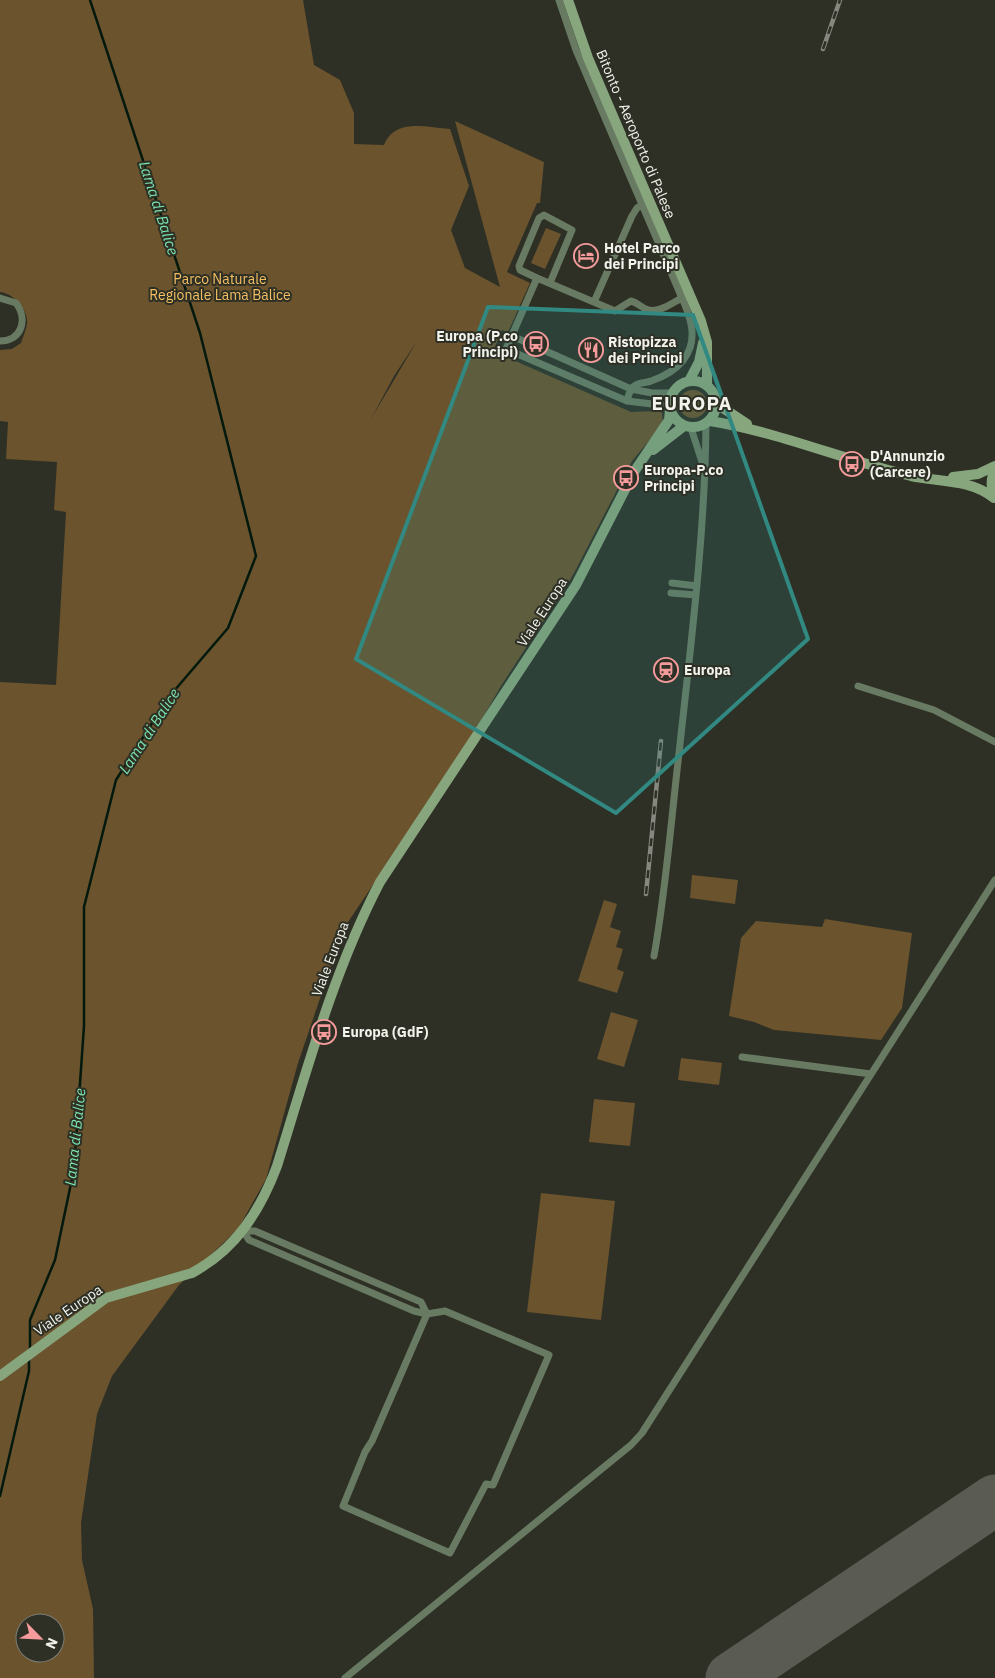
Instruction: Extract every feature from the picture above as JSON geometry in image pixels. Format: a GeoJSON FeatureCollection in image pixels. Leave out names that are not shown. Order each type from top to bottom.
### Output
{"type":"FeatureCollection","features":[{"type":"Feature","properties":{"kind":"main road","name":"Bitonto - Aeroporto di Palese"},"geometry":{"type":"LineString","coordinates":[[568,0],[578,34],[646,203],[672,252],[696,308],[708,342],[707,385]]}},
{"type":"Feature","properties":{"kind":"main road"},"geometry":{"type":"LineString","coordinates":[[689,381],[699,362],[704,334]]}},
{"type":"Feature","properties":{"kind":"main road"},"geometry":{"type":"LineString","coordinates":[[759,430],[733,417],[717,404],[714,394],[707,385],[689,381],[677,387],[672,393],[670,408],[673,417],[688,427],[708,422],[759,430],[899,472],[971,485],[995,498]]}},
{"type":"Feature","properties":{"kind":"main road"},"geometry":{"type":"LineString","coordinates":[[708,422],[717,404]]}},
{"type":"Feature","properties":{"kind":"main road","name":"Viale Europa"},"geometry":{"type":"LineString","coordinates":[[0,1376],[106,1298],[174,1279],[198,1270],[226,1250],[243,1231],[268,1190],[332,992],[362,917],[380,882],[576,585],[634,472],[669,420],[670,408]]}},
{"type":"Feature","properties":{"kind":"main road","name":"Viale Europa"},"geometry":{"type":"LineString","coordinates":[[634,472],[652,450],[688,427]]}},
{"type":"Feature","properties":{"kind":"main road"},"geometry":{"type":"LineString","coordinates":[[925,478],[963,477],[978,474],[995,466]]}},
{"type":"Feature","properties":{"kind":"main road"},"geometry":{"type":"LineString","coordinates":[[995,470],[991,487],[995,498]]}},
{"type":"Feature","properties":{"kind":"street"},"geometry":{"type":"LineString","coordinates":[[559,0],[580,58],[646,203],[682,298]]}},
{"type":"Feature","properties":{"kind":"street"},"geometry":{"type":"LineString","coordinates":[[578,34],[580,58]]}},
{"type":"Feature","properties":{"kind":"street"},"geometry":{"type":"LineString","coordinates":[[603,93],[604,114]]}},
{"type":"Feature","properties":{"kind":"street"},"geometry":{"type":"LineString","coordinates":[[594,302],[632,216],[646,203]]}},
{"type":"Feature","properties":{"kind":"street"},"geometry":{"type":"LineString","coordinates":[[550,283],[572,230],[544,215],[539,218],[519,266],[520,270],[537,278],[615,311],[631,301],[639,303],[650,311],[656,310],[682,298]]}},
{"type":"Feature","properties":{"kind":"street"},"geometry":{"type":"LineString","coordinates":[[627,401],[631,389],[637,384],[650,382],[676,369],[688,353],[692,342],[691,324],[675,276],[672,252]]}},
{"type":"Feature","properties":{"kind":"street"},"geometry":{"type":"LineString","coordinates":[[537,278],[506,349],[627,401],[670,408]]}},
{"type":"Feature","properties":{"kind":"street"},"geometry":{"type":"LineString","coordinates":[[0,298],[16,304],[20,309],[23,324],[16,336],[0,341]]}},
{"type":"Feature","properties":{"kind":"street"},"geometry":{"type":"LineString","coordinates":[[512,336],[631,389],[652,393],[672,393]]}},
{"type":"Feature","properties":{"kind":"street"},"geometry":{"type":"LineString","coordinates":[[535,361],[541,348]]}},
{"type":"Feature","properties":{"kind":"street"},"geometry":{"type":"LineString","coordinates":[[654,956],[664,898],[696,595],[706,476],[708,422]]}},
{"type":"Feature","properties":{"kind":"street"},"geometry":{"type":"LineString","coordinates":[[688,427],[706,476]]}},
{"type":"Feature","properties":{"kind":"street"},"geometry":{"type":"LineString","coordinates":[[672,583],[696,586]]}},
{"type":"Feature","properties":{"kind":"street"},"geometry":{"type":"LineString","coordinates":[[671,593],[696,595]]}},
{"type":"Feature","properties":{"kind":"street"},"geometry":{"type":"LineString","coordinates":[[858,686],[934,710],[995,742]]}},
{"type":"Feature","properties":{"kind":"street"},"geometry":{"type":"LineString","coordinates":[[344,1678],[632,1445],[642,1433],[995,880]]}},
{"type":"Feature","properties":{"kind":"street"},"geometry":{"type":"LineString","coordinates":[[742,1057],[871,1074]]}},
{"type":"Feature","properties":{"kind":"street"},"geometry":{"type":"LineString","coordinates":[[243,1231],[255,1231],[420,1302],[427,1314]]}},
{"type":"Feature","properties":{"kind":"street"},"geometry":{"type":"LineString","coordinates":[[445,1310],[550,1355],[493,1485],[486,1484],[450,1553],[343,1506],[427,1314],[445,1310]]}},
{"type":"Feature","properties":{"kind":"highlighted area"},"geometry":{"type":"Polygon","coordinates":[[[488,307],[693,315],[808,639],[616,813],[356,659],[488,307]]]}},
{"type":"Feature","properties":{"kind":"green space","name":"Parco Naturale Regionale Lama Balice"},"geometry":{"type":"Polygon","coordinates":[[[0,0],[303,0],[314,65],[340,80],[354,113],[354,144],[384,145],[389,136],[396,131],[412,126],[450,129],[469,186],[451,230],[465,268],[500,287],[455,121],[544,162],[540,203],[537,203],[507,272],[530,283],[508,332],[502,330],[493,351],[631,412],[659,411],[662,413],[663,424],[632,461],[573,575],[501,686],[467,745],[344,928],[298,1063],[266,1179],[238,1229],[179,1285],[112,1376],[97,1414],[81,1523],[82,1560],[93,1609],[94,1678],[0,1678],[0,682],[56,685],[66,512],[54,510],[57,462],[6,459],[8,422],[0,421],[0,350],[12,349],[21,343],[27,326],[27,319],[19,303],[5,293],[0,292],[0,0]],[[417,341],[394,376],[371,419],[417,341]]]}},
{"type":"Feature","properties":{"kind":"green space"},"geometry":{"type":"Polygon","coordinates":[[[546,228],[561,234],[545,269],[531,263],[546,228]]]}},
{"type":"Feature","properties":{"kind":"green space"},"geometry":{"type":"Polygon","coordinates":[[[693,390],[703,394],[707,404],[703,414],[693,418],[683,414],[679,404],[683,394],[693,390]]]}},
{"type":"Feature","properties":{"kind":"green space"},"geometry":{"type":"Polygon","coordinates":[[[692,875],[738,880],[735,904],[690,898],[692,875]]]}},
{"type":"Feature","properties":{"kind":"green space"},"geometry":{"type":"Polygon","coordinates":[[[604,900],[617,904],[610,927],[621,931],[616,947],[623,949],[617,969],[624,972],[617,993],[578,981],[604,900]]]}},
{"type":"Feature","properties":{"kind":"green space"},"geometry":{"type":"Polygon","coordinates":[[[825,919],[912,933],[902,1008],[881,1040],[774,1030],[754,1022],[729,1016],[741,938],[756,921],[822,927],[825,919]]]}},
{"type":"Feature","properties":{"kind":"green space"},"geometry":{"type":"Polygon","coordinates":[[[611,1012],[638,1020],[624,1067],[597,1059],[611,1012]]]}},
{"type":"Feature","properties":{"kind":"green space"},"geometry":{"type":"Polygon","coordinates":[[[681,1058],[722,1063],[719,1085],[678,1080],[681,1058]]]}},
{"type":"Feature","properties":{"kind":"green space"},"geometry":{"type":"Polygon","coordinates":[[[594,1099],[635,1103],[630,1146],[589,1142],[594,1099]]]}},
{"type":"Feature","properties":{"kind":"green space"},"geometry":{"type":"Polygon","coordinates":[[[541,1193],[615,1201],[601,1320],[527,1312],[541,1193]]]}},
{"type":"Feature","properties":{"kind":"waterway","name":"Lama di Balice"},"geometry":{"type":"LineString","coordinates":[[30,1350],[30,1320],[55,1260],[74,1169],[84,1026],[84,907],[116,780],[168,698],[228,628],[256,556],[200,333],[90,0]]}},
{"type":"Feature","properties":{"kind":"waterway","name":"Lama di Balice"},"geometry":{"type":"LineString","coordinates":[[0,1496],[29,1371],[29,1358]]}},
{"type":"Feature","properties":{"kind":"runway"},"geometry":{"type":"LineString","coordinates":[[731,1678],[995,1500]]}},
{"type":"Feature","properties":{"kind":"railway"},"geometry":{"type":"LineString","coordinates":[[823,49],[840,0]]}},
{"type":"Feature","properties":{"kind":"railway"},"geometry":{"type":"LineString","coordinates":[[646,894],[661,741]]}},
{"type":"Feature","properties":{"kind":"place","name":"Hotel Parco dei Principi"},"geometry":{"type":"Point","coordinates":[586,256]}},
{"type":"Feature","properties":{"kind":"place","name":"Europa (P.co Principi)"},"geometry":{"type":"Point","coordinates":[536,344]}},
{"type":"Feature","properties":{"kind":"place","name":"Ristopizza dei Principi"},"geometry":{"type":"Point","coordinates":[591,350]}},
{"type":"Feature","properties":{"kind":"place","name":"D'Annunzio (Carcere)"},"geometry":{"type":"Point","coordinates":[852,464]}},
{"type":"Feature","properties":{"kind":"place","name":"Europa-P.co Principi"},"geometry":{"type":"Point","coordinates":[626,478]}},
{"type":"Feature","properties":{"kind":"place","name":"Europa"},"geometry":{"type":"Point","coordinates":[666,670]}},
{"type":"Feature","properties":{"kind":"place","name":"Europa (GdF)"},"geometry":{"type":"Point","coordinates":[324,1032]}},
{"type":"Feature","properties":{"kind":"district","name":"EUROPA"},"geometry":{"type":"Point","coordinates":[692,403]}}]}
